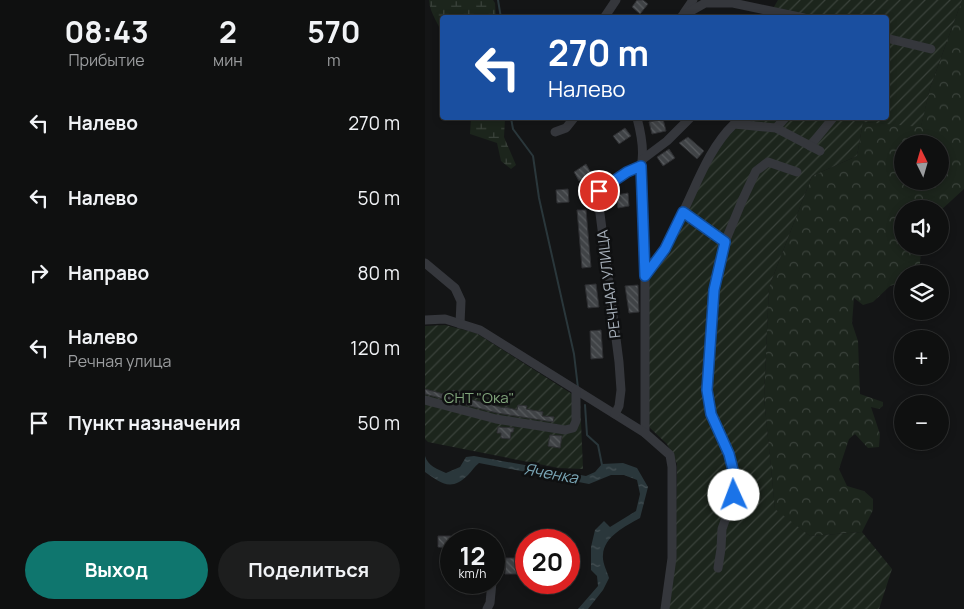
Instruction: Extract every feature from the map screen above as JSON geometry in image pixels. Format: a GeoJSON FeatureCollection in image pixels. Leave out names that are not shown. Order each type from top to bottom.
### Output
{"type":"FeatureCollection","features":[{"type":"Feature","properties":{"kind":"street"},"geometry":{"type":"LineString","coordinates":[[606,15],[616,0]]}},
{"type":"Feature","properties":{"kind":"street"},"geometry":{"type":"LineString","coordinates":[[682,15],[693,0]]}},
{"type":"Feature","properties":{"kind":"street"},"geometry":{"type":"LineString","coordinates":[[684,15],[705,3],[733,3],[790,15]]}},
{"type":"Feature","properties":{"kind":"street"},"geometry":{"type":"LineString","coordinates":[[889,39],[931,49]]}},
{"type":"Feature","properties":{"kind":"street"},"geometry":{"type":"LineString","coordinates":[[555,132],[566,128],[573,120]]}},
{"type":"Feature","properties":{"kind":"street"},"geometry":{"type":"LineString","coordinates":[[638,120],[641,134],[645,276],[645,434]]}},
{"type":"Feature","properties":{"kind":"street"},"geometry":{"type":"LineString","coordinates":[[642,163],[687,120]]}},
{"type":"Feature","properties":{"kind":"street"},"geometry":{"type":"LineString","coordinates":[[776,128],[783,120]]}},
{"type":"Feature","properties":{"kind":"street"},"geometry":{"type":"LineString","coordinates":[[810,146],[831,120]]}},
{"type":"Feature","properties":{"kind":"street"},"geometry":{"type":"LineString","coordinates":[[645,276],[665,249],[703,170],[727,131],[734,124],[776,128],[820,151]]}},
{"type":"Feature","properties":{"kind":"street"},"geometry":{"type":"LineString","coordinates":[[718,568],[722,529],[734,495],[734,474],[731,461],[711,414],[707,390],[714,290],[725,242],[756,171],[768,162],[797,172]]}},
{"type":"Feature","properties":{"kind":"street","name":"РЕЧНАЯ УЛИЦА"},"geometry":{"type":"LineString","coordinates":[[615,414],[619,406],[621,390],[619,362],[598,198],[599,191],[642,163]]}},
{"type":"Feature","properties":{"kind":"street"},"geometry":{"type":"LineString","coordinates":[[683,212],[725,242]]}},
{"type":"Feature","properties":{"kind":"street"},"geometry":{"type":"LineString","coordinates":[[425,263],[455,288],[461,301],[461,324]]}},
{"type":"Feature","properties":{"kind":"street"},"geometry":{"type":"LineString","coordinates":[[425,320],[445,319],[481,330],[615,414],[645,434],[670,455],[672,462],[672,558],[665,609]]}},
{"type":"Feature","properties":{"kind":"street"},"geometry":{"type":"LineString","coordinates":[[425,400],[496,419],[565,430],[573,428],[576,421],[576,390]]}},
{"type":"Feature","properties":{"kind":"street"},"geometry":{"type":"LineString","coordinates":[[487,609],[490,594]]}},
{"type":"Feature","properties":{"kind":"green space"},"geometry":{"type":"Polygon","coordinates":[[[429,0],[493,0],[496,15],[440,15],[440,30],[431,10],[429,0]]]}},
{"type":"Feature","properties":{"kind":"green space"},"geometry":{"type":"Polygon","coordinates":[[[778,0],[962,0],[930,88],[921,127],[863,122],[857,156],[812,176],[769,287],[764,397],[775,509],[810,536],[862,532],[892,569],[879,609],[667,609],[675,557],[677,464],[667,444],[649,427],[648,279],[733,120],[889,120],[889,15],[769,15],[778,0]]]}},
{"type":"Feature","properties":{"kind":"green space"},"geometry":{"type":"Polygon","coordinates":[[[962,0],[964,0],[964,189],[949,203],[949,200],[894,200],[894,255],[921,255],[920,265],[894,265],[894,285],[890,286],[873,302],[863,305],[854,298],[852,323],[858,341],[860,394],[883,402],[883,406],[879,409],[871,407],[880,434],[879,447],[868,448],[855,434],[849,439],[839,469],[847,486],[864,491],[873,499],[873,510],[862,532],[810,536],[775,510],[764,397],[769,287],[812,176],[857,156],[863,122],[921,126],[930,88],[962,0]]]}},
{"type":"Feature","properties":{"kind":"green space"},"geometry":{"type":"Polygon","coordinates":[[[471,120],[505,120],[504,137],[516,165],[511,169],[501,161],[497,143],[470,134],[471,120]]]}},
{"type":"Feature","properties":{"kind":"green space","name":"СНТ \"Ока\""},"geometry":{"type":"Polygon","coordinates":[[[445,325],[476,333],[580,399],[583,469],[559,468],[428,442],[425,439],[425,326],[445,325]]]}},
{"type":"Feature","properties":{"kind":"water","name":"Яченка"},"geometry":{"type":"Polygon","coordinates":[[[425,456],[431,465],[446,473],[460,467],[466,457],[474,456],[586,476],[595,472],[602,464],[623,463],[637,468],[648,487],[640,518],[628,524],[611,537],[604,548],[603,561],[609,578],[603,590],[588,609],[578,609],[598,586],[597,576],[591,570],[591,547],[595,530],[604,521],[610,527],[636,511],[640,494],[637,480],[624,475],[611,475],[589,484],[479,463],[462,480],[446,484],[425,472],[425,456]]]}},
{"type":"Feature","properties":{"kind":"building"},"geometry":{"type":"Polygon","coordinates":[[[637,0],[643,0],[648,4],[640,14],[632,7],[637,0]]]}},
{"type":"Feature","properties":{"kind":"building"},"geometry":{"type":"Polygon","coordinates":[[[663,120],[666,131],[652,134],[649,122],[663,120]]]}},
{"type":"Feature","properties":{"kind":"building"},"geometry":{"type":"Polygon","coordinates":[[[625,128],[631,136],[619,144],[613,136],[625,128]]]}},
{"type":"Feature","properties":{"kind":"building"},"geometry":{"type":"Polygon","coordinates":[[[688,137],[704,151],[697,159],[679,143],[688,137]]]}},
{"type":"Feature","properties":{"kind":"building"},"geometry":{"type":"Polygon","coordinates":[[[669,149],[675,158],[663,166],[657,157],[669,149]]]}},
{"type":"Feature","properties":{"kind":"building"},"geometry":{"type":"Polygon","coordinates":[[[586,164],[591,173],[579,181],[574,172],[586,164]]]}},
{"type":"Feature","properties":{"kind":"building"},"geometry":{"type":"Polygon","coordinates":[[[568,189],[569,202],[557,203],[556,190],[568,189]]]}},
{"type":"Feature","properties":{"kind":"building"},"geometry":{"type":"Polygon","coordinates":[[[628,193],[629,206],[618,208],[616,195],[628,193]]]}},
{"type":"Feature","properties":{"kind":"building"},"geometry":{"type":"Polygon","coordinates":[[[577,210],[586,210],[591,267],[582,268],[577,210]]]}},
{"type":"Feature","properties":{"kind":"building"},"geometry":{"type":"Polygon","coordinates":[[[596,284],[599,307],[588,308],[585,285],[596,284]]]}},
{"type":"Feature","properties":{"kind":"building"},"geometry":{"type":"Polygon","coordinates":[[[638,285],[639,312],[629,313],[625,286],[638,285]]]}},
{"type":"Feature","properties":{"kind":"building"},"geometry":{"type":"Polygon","coordinates":[[[601,330],[603,358],[591,359],[590,331],[601,330]]]}},
{"type":"Feature","properties":{"kind":"building"},"geometry":{"type":"Polygon","coordinates":[[[425,389],[451,396],[453,390],[463,394],[461,397],[504,408],[517,410],[518,405],[527,406],[526,409],[543,412],[542,416],[554,417],[553,422],[497,413],[425,394],[425,389]]]}},
{"type":"Feature","properties":{"kind":"building"},"geometry":{"type":"Polygon","coordinates":[[[498,427],[514,428],[510,439],[501,438],[501,433],[497,433],[498,427]]]}},
{"type":"Feature","properties":{"kind":"building"},"geometry":{"type":"Polygon","coordinates":[[[550,435],[562,436],[560,448],[548,446],[550,435]]]}},
{"type":"Feature","properties":{"kind":"building"},"geometry":{"type":"Polygon","coordinates":[[[438,536],[440,536],[440,547],[438,547],[438,536]]]}},
{"type":"Feature","properties":{"kind":"building"},"geometry":{"type":"Polygon","coordinates":[[[506,558],[515,558],[515,574],[505,574],[506,558]]]}},
{"type":"Feature","properties":{"kind":"waterway"},"geometry":{"type":"LineString","coordinates":[[498,0],[500,15]]}},
{"type":"Feature","properties":{"kind":"waterway"},"geometry":{"type":"LineString","coordinates":[[511,120],[513,129],[533,156],[539,198],[574,354],[578,388]]}},
{"type":"Feature","properties":{"kind":"waterway"},"geometry":{"type":"LineString","coordinates":[[585,405],[587,435],[598,445],[602,465]]}},
{"type":"Feature","properties":{"kind":"route"},"geometry":{"type":"LineString","coordinates":[[599,191],[627,172],[641,166],[645,276],[665,249],[683,212],[725,242],[714,290],[707,390],[711,414],[729,454],[734,474],[734,495]]}}]}
